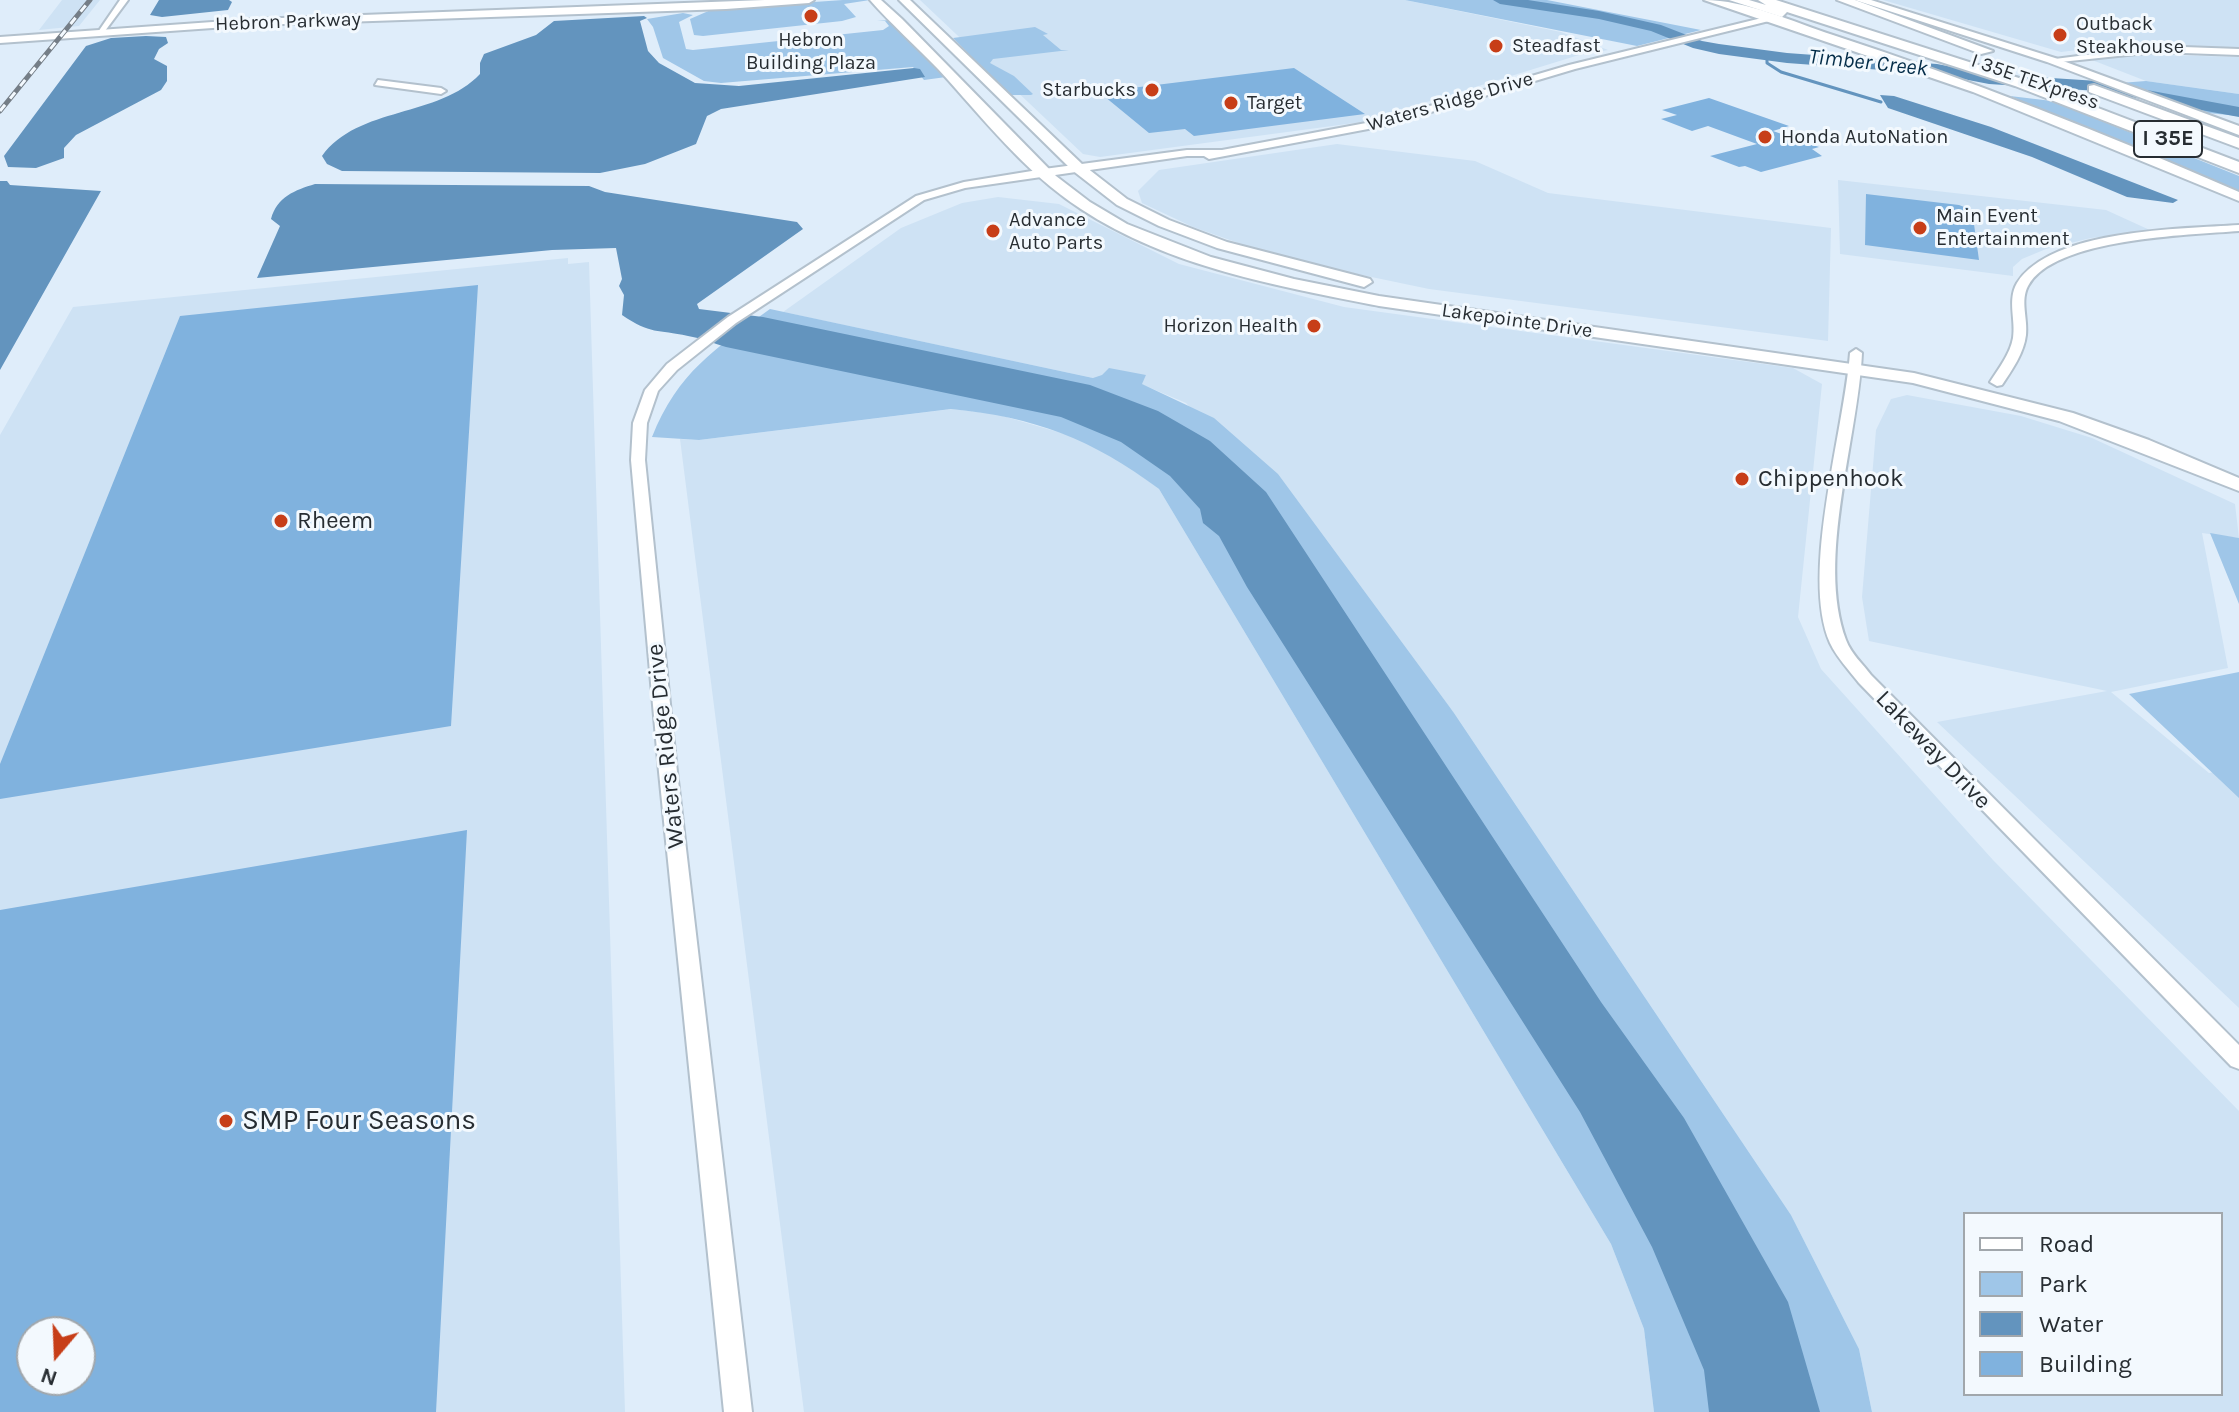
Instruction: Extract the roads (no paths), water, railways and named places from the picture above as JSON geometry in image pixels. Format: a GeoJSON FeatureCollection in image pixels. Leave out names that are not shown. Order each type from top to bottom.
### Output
{"type":"FeatureCollection","features":[{"type":"Feature","properties":{"kind":"highway"},"geometry":{"type":"LineString","coordinates":[[1735,0],[1967,64]]}},
{"type":"Feature","properties":{"kind":"highway","name":"I 35E"},"geometry":{"type":"LineString","coordinates":[[1764,0],[1967,64],[2239,163]]}},
{"type":"Feature","properties":{"kind":"highway","name":"I 35E TEXpress"},"geometry":{"type":"LineString","coordinates":[[1783,0],[2016,74],[2139,119],[2239,163]]}},
{"type":"Feature","properties":{"kind":"highway"},"geometry":{"type":"LineString","coordinates":[[1810,0],[2016,74]]}},
{"type":"Feature","properties":{"kind":"highway","name":"I 35E"},"geometry":{"type":"LineString","coordinates":[[1810,0],[2047,66],[2160,114],[2239,143]]}},
{"type":"Feature","properties":{"kind":"highway"},"geometry":{"type":"LineString","coordinates":[[1843,0],[2047,66]]}},
{"type":"Feature","properties":{"kind":"main road","name":"Hebron Parkway"},"geometry":{"type":"LineString","coordinates":[[706,4],[721,0]]}},
{"type":"Feature","properties":{"kind":"main road","name":"Hebron Parkway"},"geometry":{"type":"LineString","coordinates":[[57,33],[430,13],[809,0]]}},
{"type":"Feature","properties":{"kind":"main road","name":"Lakepointe Drive"},"geometry":{"type":"LineString","coordinates":[[875,0],[1047,175],[1093,211],[1135,233],[1217,262],[1333,293],[1443,303],[1997,382],[2124,422],[2239,471]]}},
{"type":"Feature","properties":{"kind":"main road","name":"Lakepointe Drive"},"geometry":{"type":"LineString","coordinates":[[904,0],[1099,187],[1143,213],[1241,251],[1443,303]]}},
{"type":"Feature","properties":{"kind":"main road"},"geometry":{"type":"LineString","coordinates":[[1709,0],[2009,99],[2239,197]]}},
{"type":"Feature","properties":{"kind":"main road"},"geometry":{"type":"LineString","coordinates":[[1860,0],[2047,66],[2095,77],[2239,131]]}},
{"type":"Feature","properties":{"kind":"main road"},"geometry":{"type":"LineString","coordinates":[[0,34],[57,33]]}},
{"type":"Feature","properties":{"kind":"main road"},"geometry":{"type":"LineString","coordinates":[[0,40],[57,33]]}},
{"type":"Feature","properties":{"kind":"main road"},"geometry":{"type":"LineString","coordinates":[[979,105],[1007,101]]}},
{"type":"Feature","properties":{"kind":"main road"},"geometry":{"type":"LineString","coordinates":[[1217,262],[1241,251]]}},
{"type":"Feature","properties":{"kind":"main road","name":"Lakepointe Drive"},"geometry":{"type":"LineString","coordinates":[[1856,361],[2054,414],[2142,444],[2239,485]]}},
{"type":"Feature","properties":{"kind":"street"},"geometry":{"type":"LineString","coordinates":[[102,30],[124,0]]}},
{"type":"Feature","properties":{"kind":"street","name":"Waters Ridge Drive"},"geometry":{"type":"LineString","coordinates":[[738,1412],[670,788],[638,449],[640,423],[652,390],[689,352],[732,320],[762,303],[877,223],[920,198],[964,185],[1193,160],[1384,123],[1559,70],[1770,18]]}},
{"type":"Feature","properties":{"kind":"street"},"geometry":{"type":"LineString","coordinates":[[2047,66],[2156,49],[2239,52]]}},
{"type":"Feature","properties":{"kind":"street"},"geometry":{"type":"LineString","coordinates":[[378,83],[441,91]]}},
{"type":"Feature","properties":{"kind":"street"},"geometry":{"type":"LineString","coordinates":[[1997,382],[2018,348],[2021,326],[2016,305],[2029,272],[2041,263],[2093,245],[2239,228]]}},
{"type":"Feature","properties":{"kind":"street","name":"Lakeway Drive"},"geometry":{"type":"LineString","coordinates":[[1856,361],[1831,545],[1830,602],[1838,642],[1865,679],[2239,1060]]}},
{"type":"Feature","properties":{"kind":"water"},"geometry":{"type":"Polygon","coordinates":[[[159,0],[232,2],[228,10],[162,17],[150,15],[159,0]]]}},
{"type":"Feature","properties":{"kind":"water"},"geometry":{"type":"Polygon","coordinates":[[[647,18],[640,21],[648,51],[659,63],[695,83],[739,86],[914,68],[920,69],[925,77],[721,109],[707,116],[696,144],[645,164],[600,173],[342,171],[327,164],[322,156],[337,140],[356,128],[463,88],[480,74],[484,54],[536,35],[554,21],[647,18]]]}},
{"type":"Feature","properties":{"kind":"water"},"geometry":{"type":"Polygon","coordinates":[[[166,37],[168,43],[159,49],[154,59],[167,66],[167,81],[161,90],[76,135],[64,148],[64,158],[36,168],[8,167],[4,156],[86,46],[111,38],[166,37]]]}},
{"type":"Feature","properties":{"kind":"water"},"geometry":{"type":"Polygon","coordinates":[[[1880,95],[1894,96],[1991,127],[2178,200],[2173,203],[2127,197],[2032,157],[1888,108],[1880,95]]]}},
{"type":"Feature","properties":{"kind":"water"},"geometry":{"type":"Polygon","coordinates":[[[0,181],[7,181],[10,185],[101,191],[0,370],[0,181]]]}},
{"type":"Feature","properties":{"kind":"water"},"geometry":{"type":"Polygon","coordinates":[[[315,184],[589,186],[605,192],[797,222],[803,229],[697,304],[699,309],[763,317],[1090,385],[1158,411],[1210,441],[1266,492],[1601,1002],[1684,1118],[1788,1302],[1820,1412],[1709,1412],[1704,1370],[1652,1247],[1580,1112],[1247,587],[1219,536],[1203,523],[1200,509],[1170,476],[1121,442],[1061,417],[640,326],[622,315],[624,295],[619,286],[622,279],[616,248],[552,250],[257,278],[280,226],[271,219],[274,211],[282,200],[294,192],[315,184]]]}},
{"type":"Feature","properties":{"kind":"waterway","name":"Timber Creek"},"geometry":{"type":"LineString","coordinates":[[1500,0],[1599,15],[1656,28],[1698,45],[1719,49],[1787,58],[1937,69],[1989,79],[2098,86],[2239,112]]}},
{"type":"Feature","properties":{"kind":"waterway"},"geometry":{"type":"LineString","coordinates":[[1767,56],[1767,63],[1781,72],[1881,102]]}},
{"type":"Feature","properties":{"kind":"railway"},"geometry":{"type":"LineString","coordinates":[[0,111],[90,0]]}},
{"type":"Feature","properties":{"kind":"place","name":"Hebron Building Plaza"},"geometry":{"type":"Point","coordinates":[811,16]}},
{"type":"Feature","properties":{"kind":"place","name":"Outback Steakhouse"},"geometry":{"type":"Point","coordinates":[2060,35]}},
{"type":"Feature","properties":{"kind":"place","name":"Steadfast"},"geometry":{"type":"Point","coordinates":[1496,46]}},
{"type":"Feature","properties":{"kind":"place","name":"Starbucks"},"geometry":{"type":"Point","coordinates":[1152,90]}},
{"type":"Feature","properties":{"kind":"place","name":"Target"},"geometry":{"type":"Point","coordinates":[1231,103]}},
{"type":"Feature","properties":{"kind":"place","name":"Honda AutoNation"},"geometry":{"type":"Point","coordinates":[1765,137]}},
{"type":"Feature","properties":{"kind":"place","name":"Main Event Entertainment"},"geometry":{"type":"Point","coordinates":[1920,228]}},
{"type":"Feature","properties":{"kind":"place","name":"Advance Auto Parts"},"geometry":{"type":"Point","coordinates":[993,231]}},
{"type":"Feature","properties":{"kind":"place","name":"Horizon Health"},"geometry":{"type":"Point","coordinates":[1314,326]}},
{"type":"Feature","properties":{"kind":"place","name":"Chippenhook"},"geometry":{"type":"Point","coordinates":[1742,479]}},
{"type":"Feature","properties":{"kind":"place","name":"Rheem"},"geometry":{"type":"Point","coordinates":[281,521]}},
{"type":"Feature","properties":{"kind":"place","name":"SMP Four Seasons"},"geometry":{"type":"Point","coordinates":[226,1121]}}]}
